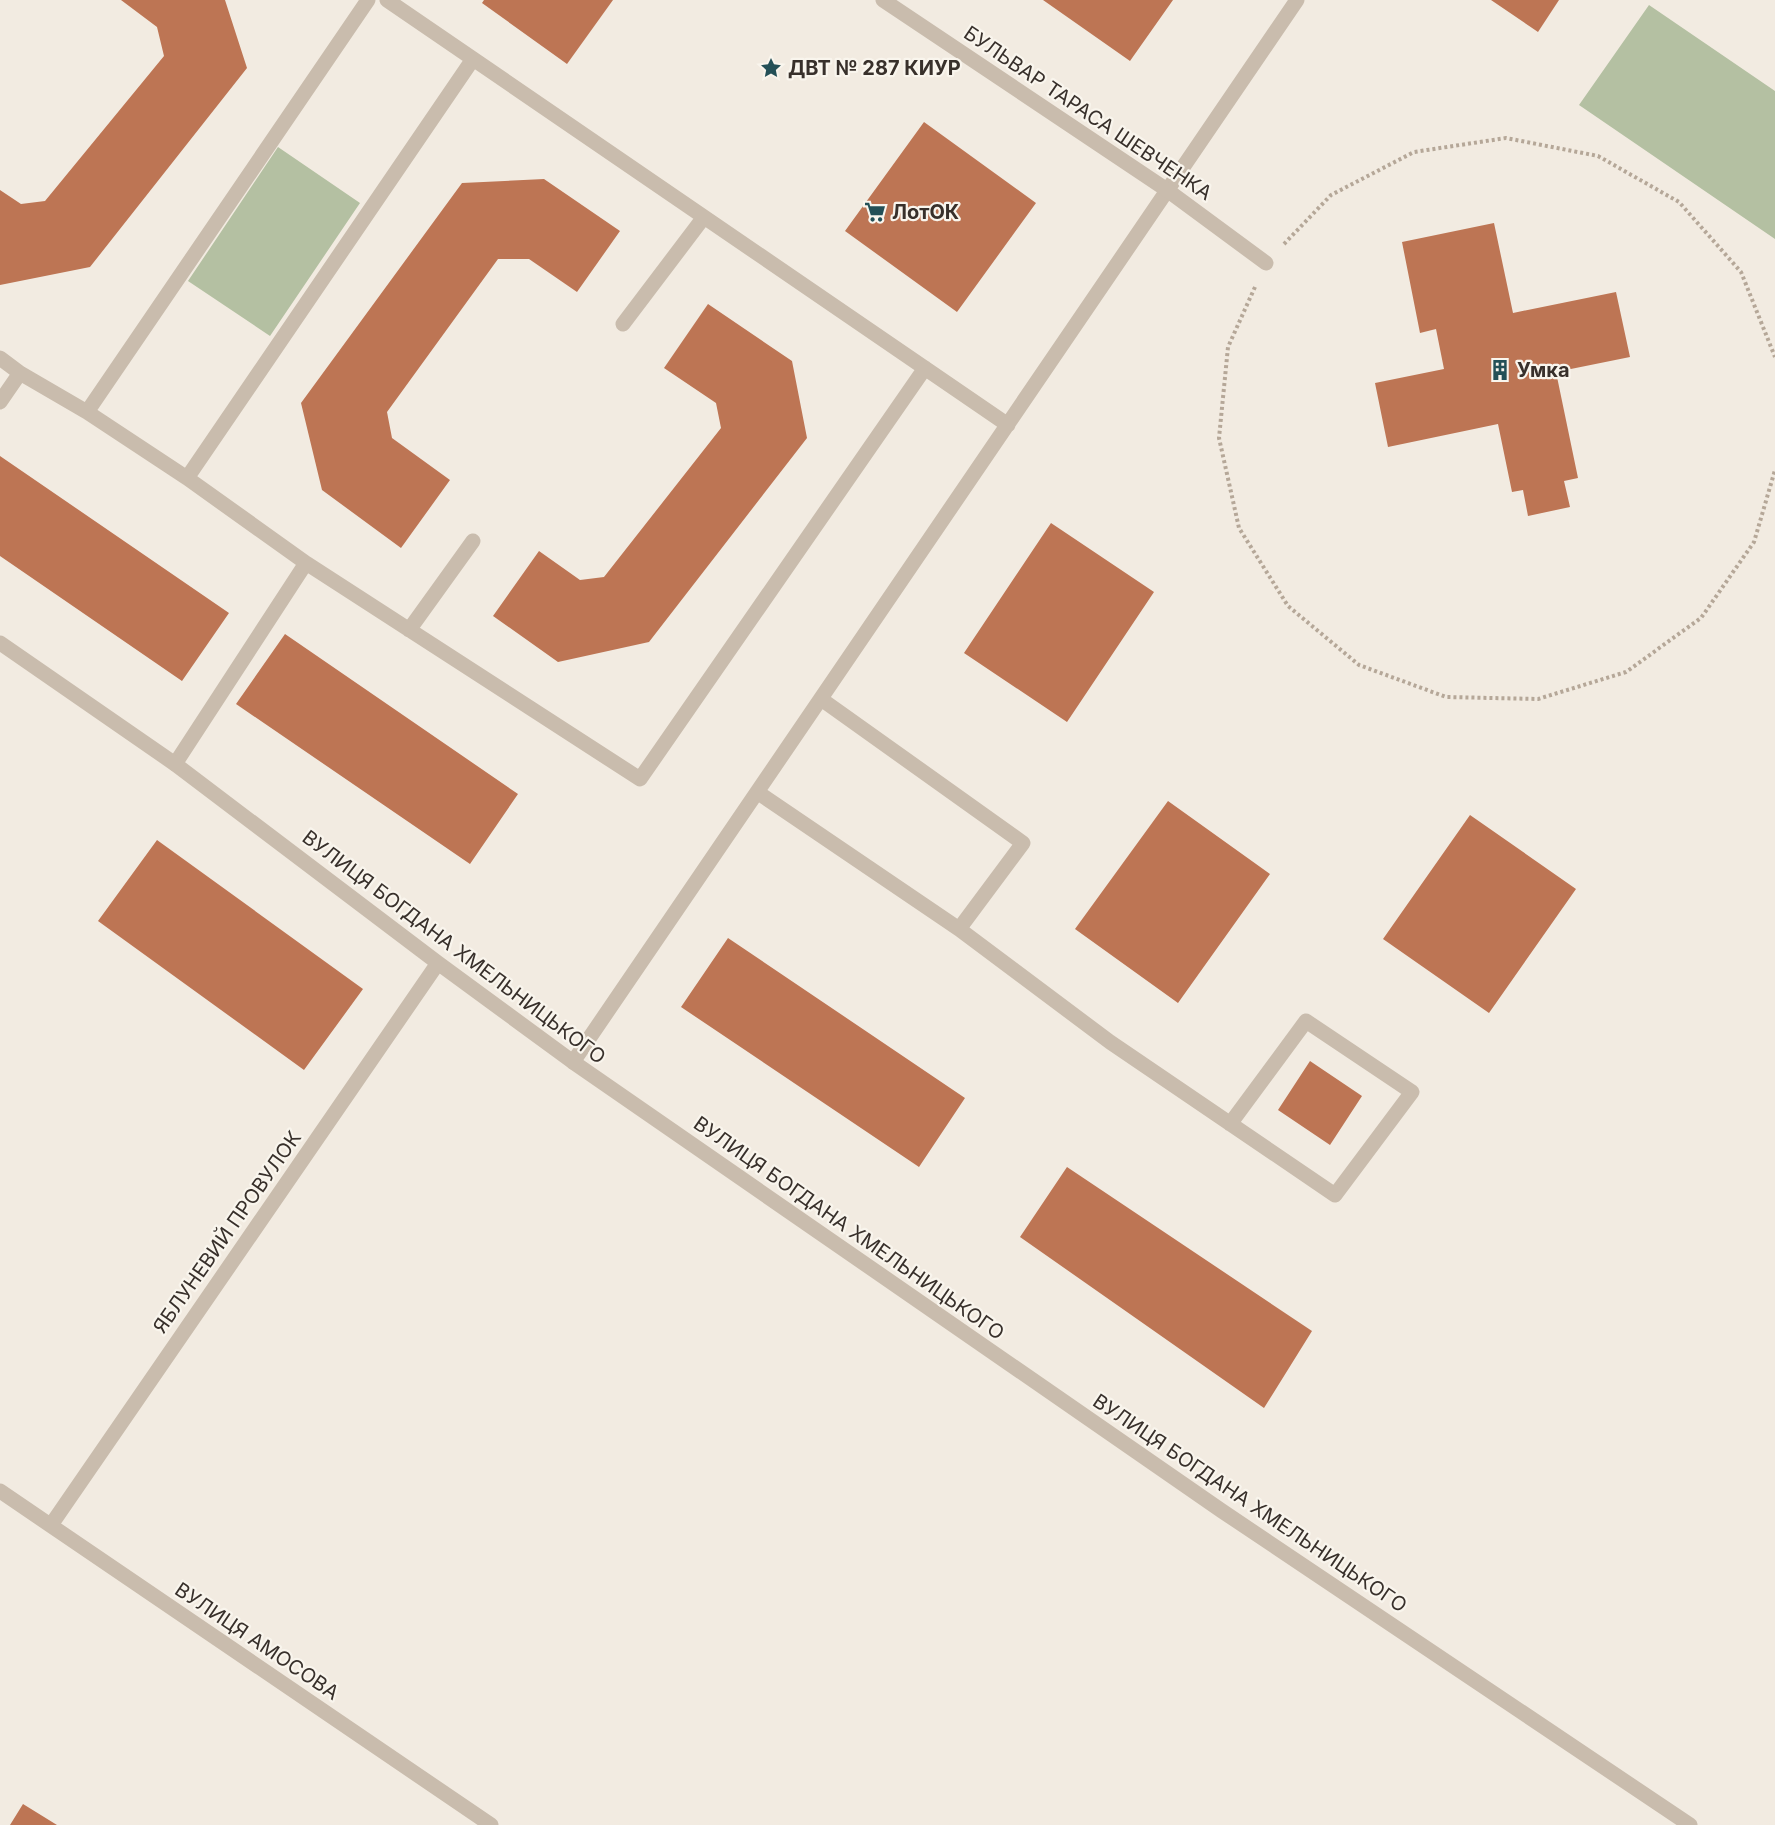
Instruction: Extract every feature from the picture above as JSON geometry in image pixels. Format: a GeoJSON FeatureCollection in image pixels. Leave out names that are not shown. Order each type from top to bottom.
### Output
{"type":"FeatureCollection","features":[{"type":"Feature","properties":{"kind":"street"},"geometry":{"type":"LineString","coordinates":[[87,412],[368,0]]}},
{"type":"Feature","properties":{"kind":"street"},"geometry":{"type":"LineString","coordinates":[[387,0],[1008,425]]}},
{"type":"Feature","properties":{"kind":"street","name":"БУЛЬВАР ТАРАСА ШЕВЧЕНКА"},"geometry":{"type":"LineString","coordinates":[[884,0],[1167,190],[1266,263]]}},
{"type":"Feature","properties":{"kind":"street"},"geometry":{"type":"LineString","coordinates":[[573,1062],[1297,0]]}},
{"type":"Feature","properties":{"kind":"street"},"geometry":{"type":"LineString","coordinates":[[186,478],[473,59]]}},
{"type":"Feature","properties":{"kind":"street"},"geometry":{"type":"LineString","coordinates":[[623,324],[704,217]]}},
{"type":"Feature","properties":{"kind":"street"},"geometry":{"type":"LineString","coordinates":[[0,358],[186,478],[306,563],[640,779],[925,368]]}},
{"type":"Feature","properties":{"kind":"street"},"geometry":{"type":"LineString","coordinates":[[0,402],[20,373]]}},
{"type":"Feature","properties":{"kind":"street"},"geometry":{"type":"LineString","coordinates":[[409,630],[473,541]]}},
{"type":"Feature","properties":{"kind":"street"},"geometry":{"type":"LineString","coordinates":[[175,764],[306,563]]}},
{"type":"Feature","properties":{"kind":"street","name":"ВУЛИЦЯ БОГДАНА ХМЕЛЬНИЦЬКОГО"},"geometry":{"type":"LineString","coordinates":[[0,643],[175,764],[573,1062],[1222,1511],[1690,1825]]}},
{"type":"Feature","properties":{"kind":"street"},"geometry":{"type":"LineString","coordinates":[[820,699],[1023,843],[960,929]]}},
{"type":"Feature","properties":{"kind":"street"},"geometry":{"type":"LineString","coordinates":[[757,792],[960,929],[1110,1042],[1335,1196],[1412,1092],[1306,1021],[1230,1124]]}},
{"type":"Feature","properties":{"kind":"street","name":"ЯБЛУНЕВИЙ ПРОВУЛОК"},"geometry":{"type":"LineString","coordinates":[[51,1525],[438,963]]}},
{"type":"Feature","properties":{"kind":"street","name":"ВУЛИЦЯ АМОСОВА"},"geometry":{"type":"LineString","coordinates":[[0,1491],[491,1825]]}},
{"type":"Feature","properties":{"kind":"path"},"geometry":{"type":"LineString","coordinates":[[1775,357],[1741,272],[1679,202],[1598,156],[1506,138],[1414,152],[1331,195],[1266,263],[1228,347],[1218,438],[1239,528],[1288,606],[1359,665],[1446,697],[1538,699],[1626,672],[1701,618],[1754,542],[1775,470]]}},
{"type":"Feature","properties":{"kind":"green space"},"geometry":{"type":"Polygon","coordinates":[[[1649,5],[1775,91],[1775,239],[1579,105],[1649,5]]]}},
{"type":"Feature","properties":{"kind":"green space"},"geometry":{"type":"Polygon","coordinates":[[[278,147],[360,203],[270,336],[188,281],[278,147]]]}},
{"type":"Feature","properties":{"kind":"building"},"geometry":{"type":"Polygon","coordinates":[[[121,0],[225,0],[247,68],[90,267],[0,285],[0,190],[21,204],[45,201],[164,56],[157,27],[121,0]]]}},
{"type":"Feature","properties":{"kind":"building"},"geometry":{"type":"Polygon","coordinates":[[[484,0],[613,0],[567,64],[482,3],[484,0]]]}},
{"type":"Feature","properties":{"kind":"building"},"geometry":{"type":"Polygon","coordinates":[[[1043,0],[1173,0],[1130,61],[1043,0]]]}},
{"type":"Feature","properties":{"kind":"building"},"geometry":{"type":"Polygon","coordinates":[[[1491,0],[1559,0],[1538,32],[1491,0]]]}},
{"type":"Feature","properties":{"kind":"building"},"geometry":{"type":"Polygon","coordinates":[[[924,122],[1036,203],[957,312],[845,231],[924,122]]]}},
{"type":"Feature","properties":{"kind":"building"},"geometry":{"type":"Polygon","coordinates":[[[544,179],[620,231],[577,292],[529,259],[498,259],[387,412],[392,438],[450,480],[401,548],[322,490],[301,403],[462,183],[544,179]]]}},
{"type":"Feature","properties":{"kind":"building","name":"Умка"},"geometry":{"type":"Polygon","coordinates":[[[1494,223],[1513,313],[1616,292],[1630,357],[1556,372],[1578,478],[1564,481],[1570,507],[1528,516],[1523,490],[1512,492],[1498,424],[1388,447],[1375,383],[1444,369],[1436,329],[1420,333],[1402,242],[1494,223]]]}},
{"type":"Feature","properties":{"kind":"building"},"geometry":{"type":"Polygon","coordinates":[[[708,304],[792,361],[807,438],[649,642],[558,662],[493,616],[539,551],[580,580],[604,577],[721,428],[716,403],[664,368],[708,304]]]}},
{"type":"Feature","properties":{"kind":"building"},"geometry":{"type":"Polygon","coordinates":[[[0,456],[229,613],[182,681],[0,556],[0,456]]]}},
{"type":"Feature","properties":{"kind":"building"},"geometry":{"type":"Polygon","coordinates":[[[1051,523],[1154,592],[1067,722],[964,653],[1051,523]]]}},
{"type":"Feature","properties":{"kind":"building"},"geometry":{"type":"Polygon","coordinates":[[[285,634],[518,794],[470,864],[236,704],[285,634]]]}},
{"type":"Feature","properties":{"kind":"building"},"geometry":{"type":"Polygon","coordinates":[[[1168,801],[1270,874],[1178,1003],[1075,929],[1168,801]]]}},
{"type":"Feature","properties":{"kind":"building"},"geometry":{"type":"Polygon","coordinates":[[[1470,815],[1576,889],[1489,1013],[1383,939],[1470,815]]]}},
{"type":"Feature","properties":{"kind":"building"},"geometry":{"type":"Polygon","coordinates":[[[157,840],[363,989],[304,1070],[98,921],[157,840]]]}},
{"type":"Feature","properties":{"kind":"building"},"geometry":{"type":"Polygon","coordinates":[[[728,938],[965,1098],[919,1167],[681,1007],[728,938]]]}},
{"type":"Feature","properties":{"kind":"building"},"geometry":{"type":"Polygon","coordinates":[[[1310,1061],[1362,1096],[1330,1145],[1278,1110],[1310,1061]]]}},
{"type":"Feature","properties":{"kind":"building"},"geometry":{"type":"Polygon","coordinates":[[[1067,1167],[1312,1331],[1264,1408],[1020,1237],[1067,1167]]]}},
{"type":"Feature","properties":{"kind":"building"},"geometry":{"type":"Polygon","coordinates":[[[23,1804],[57,1825],[10,1825],[23,1804]]]}},
{"type":"Feature","properties":{"kind":"place","name":"ДВТ № 287 КИУР"},"geometry":{"type":"Point","coordinates":[771,68]}},
{"type":"Feature","properties":{"kind":"place","name":"ЛотОК"},"geometry":{"type":"Point","coordinates":[875,212]}},
{"type":"Feature","properties":{"kind":"place","name":"Умка"},"geometry":{"type":"Point","coordinates":[1500,370]}}]}
